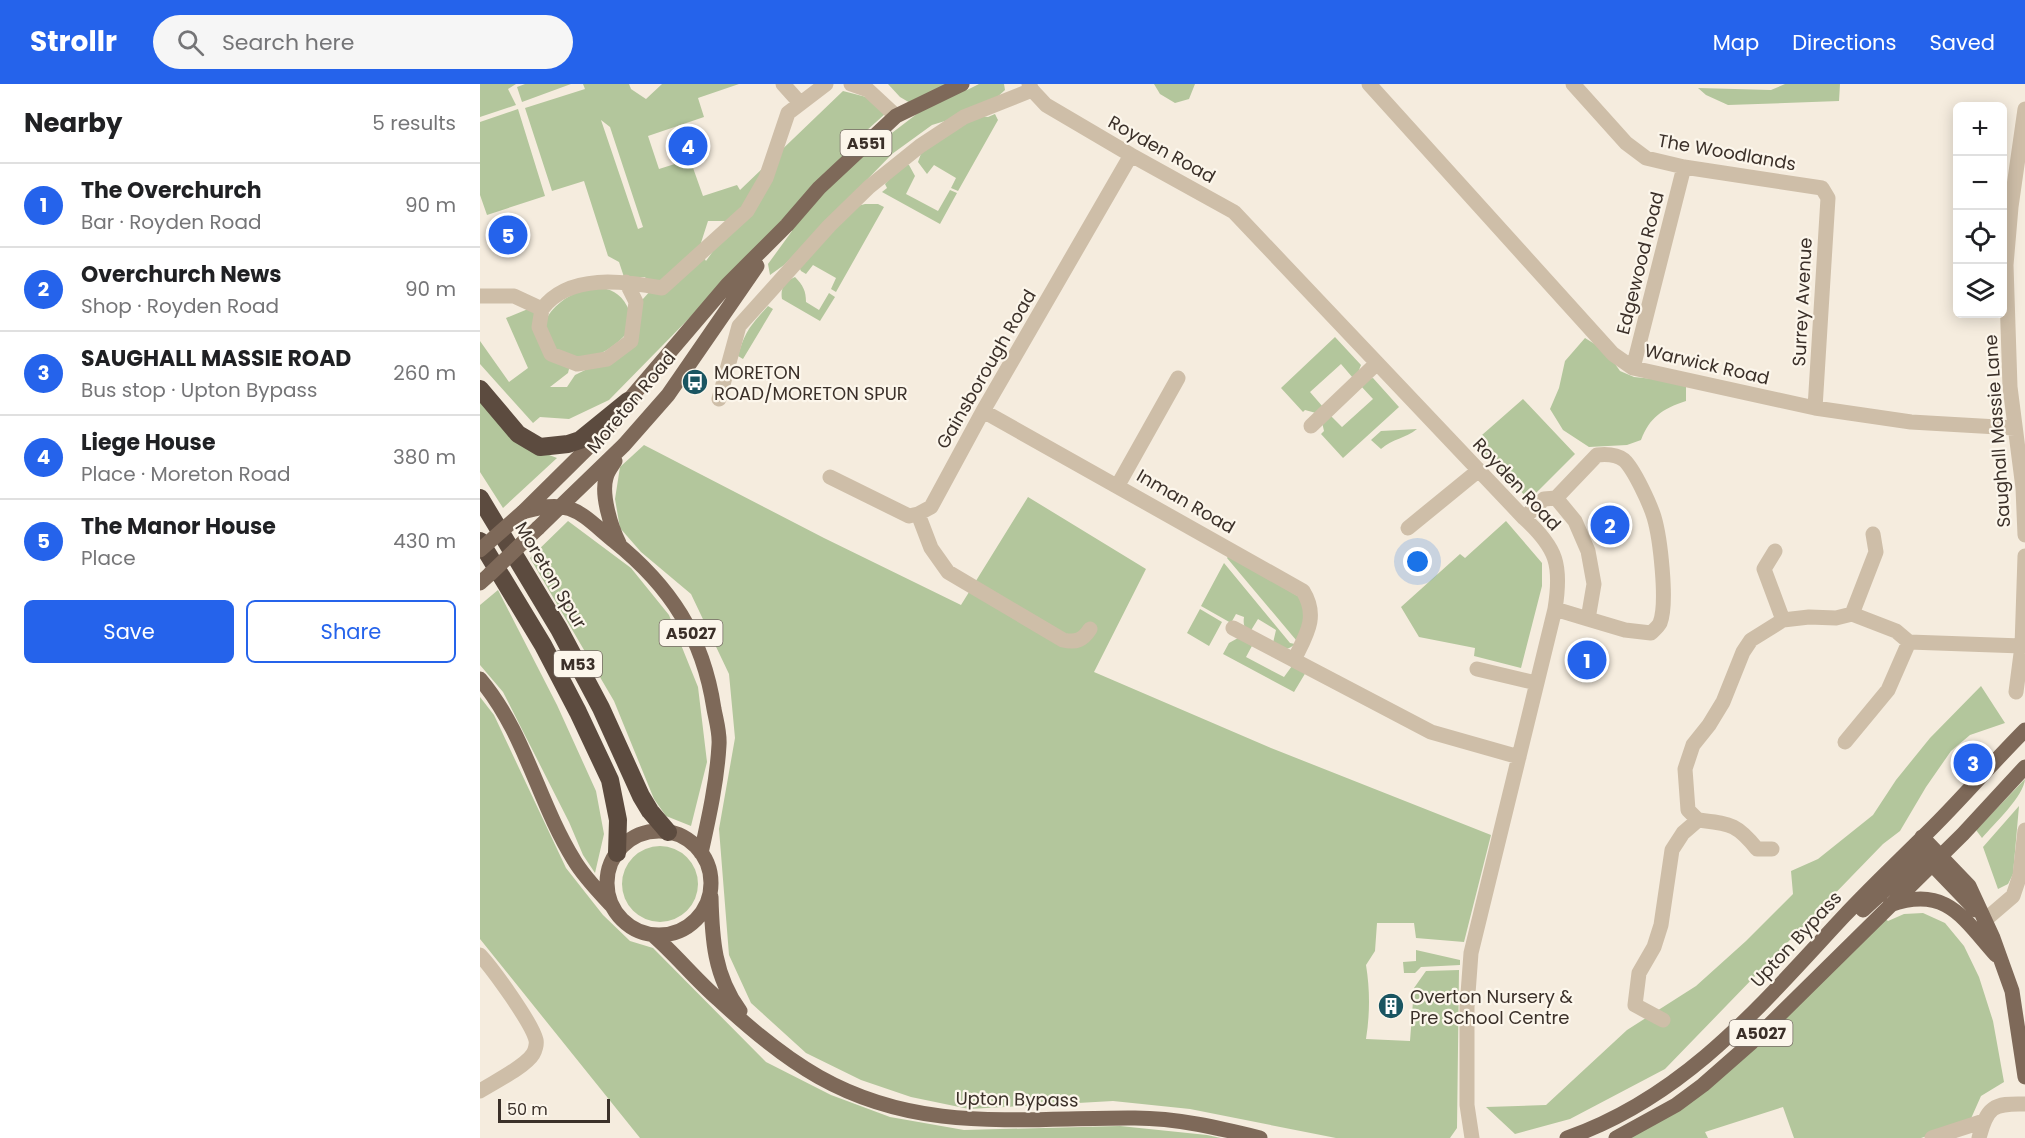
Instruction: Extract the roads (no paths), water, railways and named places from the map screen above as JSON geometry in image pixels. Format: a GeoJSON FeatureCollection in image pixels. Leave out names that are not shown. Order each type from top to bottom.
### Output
{"type":"FeatureCollection","features":[{"type":"Feature","properties":{"kind":"highway"},"geometry":{"type":"LineString","coordinates":[[480,389],[518,434],[540,447],[568,444],[580,440],[628,401]]}},
{"type":"Feature","properties":{"kind":"highway","name":"Moreton Spur"},"geometry":{"type":"LineString","coordinates":[[480,498],[559,629],[602,708],[641,796],[650,811],[668,832]]}},
{"type":"Feature","properties":{"kind":"highway","name":"M53"},"geometry":{"type":"LineString","coordinates":[[480,541],[543,645],[578,711],[610,780],[618,820],[617,853]]}},
{"type":"Feature","properties":{"kind":"main road","name":"Moreton Road"},"geometry":{"type":"LineString","coordinates":[[480,550],[523,512],[606,429],[727,285],[787,225],[819,188],[896,116],[962,84]]}},
{"type":"Feature","properties":{"kind":"main road","name":"Moreton Road"},"geometry":{"type":"LineString","coordinates":[[483,578],[562,506],[621,447],[668,395],[787,225]]}},
{"type":"Feature","properties":{"kind":"main road","name":"A5027"},"geometry":{"type":"LineString","coordinates":[[620,545],[611,526],[606,505],[605,479],[621,447]]}},
{"type":"Feature","properties":{"kind":"main road"},"geometry":{"type":"LineString","coordinates":[[523,512],[542,506],[562,506]]}},
{"type":"Feature","properties":{"kind":"main road","name":"A5027"},"geometry":{"type":"LineString","coordinates":[[562,506],[576,510],[639,561],[672,598],[687,623],[702,657],[712,694],[719,742],[715,789],[701,853]]}},
{"type":"Feature","properties":{"kind":"main road"},"geometry":{"type":"LineString","coordinates":[[480,680],[490,691],[516,735],[574,860],[615,910],[625,922],[638,931],[653,935],[669,934],[684,929],[697,919],[706,906],[711,891],[708,864],[692,843],[681,836],[668,832],[640,835],[627,842],[617,853],[610,866],[607,881],[609,896],[615,910]]}},
{"type":"Feature","properties":{"kind":"main road","name":"A5027"},"geometry":{"type":"LineString","coordinates":[[1616,1138],[1676,1105],[1752,1042],[1888,906],[1926,851],[2025,730]]}},
{"type":"Feature","properties":{"kind":"main road","name":"A5027"},"geometry":{"type":"LineString","coordinates":[[1926,851],[2025,767]]}},
{"type":"Feature","properties":{"kind":"main road"},"geometry":{"type":"LineString","coordinates":[[1926,851],[1984,918],[2012,992],[2025,1077]]}},
{"type":"Feature","properties":{"kind":"main road","name":"Upton Bypass"},"geometry":{"type":"LineString","coordinates":[[1567,1138],[1591,1130],[1631,1110],[1671,1084],[1717,1047],[1802,963],[1926,851]]}},
{"type":"Feature","properties":{"kind":"main road","name":"Upton Bypass"},"geometry":{"type":"LineString","coordinates":[[711,891],[715,957],[730,998],[756,1033]]}},
{"type":"Feature","properties":{"kind":"main road"},"geometry":{"type":"LineString","coordinates":[[1888,906],[1904,900],[1920,898],[1937,900],[1965,920],[2002,963]]}},
{"type":"Feature","properties":{"kind":"main road","name":"Upton Bypass"},"geometry":{"type":"LineString","coordinates":[[653,935],[718,1000],[756,1033],[819,1077],[856,1095],[897,1108],[941,1118],[977,1121],[1137,1118],[1206,1125],[1260,1138]]}},
{"type":"Feature","properties":{"kind":"street"},"geometry":{"type":"LineString","coordinates":[[783,84],[800,103]]}},
{"type":"Feature","properties":{"kind":"street"},"geometry":{"type":"LineString","coordinates":[[626,282],[636,302],[631,341],[607,359],[577,364],[551,354],[539,327],[542,309],[548,300],[580,284],[626,282],[662,288],[747,211],[766,178],[788,112],[826,84]]}},
{"type":"Feature","properties":{"kind":"street"},"geometry":{"type":"LineString","coordinates":[[851,84],[868,90],[896,116]]}},
{"type":"Feature","properties":{"kind":"street","name":"Warwick Road"},"geometry":{"type":"LineString","coordinates":[[1369,84],[1613,354],[1633,368],[1815,408],[1911,422],[2015,428]]}},
{"type":"Feature","properties":{"kind":"street","name":"The Woodlands"},"geometry":{"type":"LineString","coordinates":[[1574,84],[1626,143],[1646,158],[1684,167],[1822,188],[1828,198]]}},
{"type":"Feature","properties":{"kind":"street"},"geometry":{"type":"LineString","coordinates":[[719,399],[739,326],[830,226],[879,177],[964,117],[1031,87]]}},
{"type":"Feature","properties":{"kind":"street","name":"Royden Road"},"geometry":{"type":"LineString","coordinates":[[1031,87],[1046,105],[1234,212],[1524,518],[1544,536],[1555,560],[1559,584],[1555,609],[1471,953],[1467,1007],[1467,1105],[1472,1138]]}},
{"type":"Feature","properties":{"kind":"street","name":"Saughall Massie Lane"},"geometry":{"type":"LineString","coordinates":[[2025,109],[2024,137],[2011,207],[2006,265],[2010,387],[2023,488],[2025,535]]}},
{"type":"Feature","properties":{"kind":"street","name":"Gainsborough Road"},"geometry":{"type":"LineString","coordinates":[[918,514],[931,507],[983,411],[1131,155]]}},
{"type":"Feature","properties":{"kind":"street","name":"Edgewood Road"},"geometry":{"type":"LineString","coordinates":[[1633,368],[1684,167]]}},
{"type":"Feature","properties":{"kind":"street","name":"Surrey Avenue"},"geometry":{"type":"LineString","coordinates":[[1815,408],[1828,198]]}},
{"type":"Feature","properties":{"kind":"street"},"geometry":{"type":"LineString","coordinates":[[738,292],[761,302]]}},
{"type":"Feature","properties":{"kind":"street"},"geometry":{"type":"LineString","coordinates":[[480,296],[514,296],[542,309]]}},
{"type":"Feature","properties":{"kind":"street"},"geometry":{"type":"LineString","coordinates":[[1311,426],[1377,363]]}},
{"type":"Feature","properties":{"kind":"street"},"geometry":{"type":"LineString","coordinates":[[1118,485],[1178,378]]}},
{"type":"Feature","properties":{"kind":"street","name":"Inman Road"},"geometry":{"type":"LineString","coordinates":[[983,411],[1303,591],[1309,601],[1312,617],[1305,639],[1293,660]]}},
{"type":"Feature","properties":{"kind":"street"},"geometry":{"type":"LineString","coordinates":[[1524,518],[1544,499],[1556,498],[1597,455],[1610,454],[1624,460],[1641,488],[1654,519],[1662,577],[1663,609],[1659,625],[1651,633],[1625,630],[1555,609]]}},
{"type":"Feature","properties":{"kind":"street"},"geometry":{"type":"LineString","coordinates":[[1408,528],[1479,470]]}},
{"type":"Feature","properties":{"kind":"street"},"geometry":{"type":"LineString","coordinates":[[830,477],[909,516],[918,514],[931,548],[948,572],[1063,640],[1078,641],[1085,637],[1090,629]]}},
{"type":"Feature","properties":{"kind":"street"},"geometry":{"type":"LineString","coordinates":[[1556,498],[1575,521],[1588,551],[1594,584],[1588,619]]}},
{"type":"Feature","properties":{"kind":"street"},"geometry":{"type":"LineString","coordinates":[[1852,614],[1876,552],[1873,534]]}},
{"type":"Feature","properties":{"kind":"street"},"geometry":{"type":"LineString","coordinates":[[1775,551],[1764,569],[1783,620]]}},
{"type":"Feature","properties":{"kind":"street"},"geometry":{"type":"LineString","coordinates":[[2016,692],[2022,646],[2025,556]]}},
{"type":"Feature","properties":{"kind":"street"},"geometry":{"type":"LineString","coordinates":[[1772,849],[1757,849],[1745,834],[1731,824],[1698,820],[1688,810],[1686,796],[1685,769],[1693,744],[1723,702],[1743,652],[1751,640],[1783,620],[1809,617],[1836,618],[1852,614],[1896,632],[1909,642],[2022,646]]}},
{"type":"Feature","properties":{"kind":"street"},"geometry":{"type":"LineString","coordinates":[[1233,628],[1431,732],[1519,757]]}},
{"type":"Feature","properties":{"kind":"street"},"geometry":{"type":"LineString","coordinates":[[1845,742],[1888,690],[1909,642]]}},
{"type":"Feature","properties":{"kind":"street"},"geometry":{"type":"LineString","coordinates":[[1477,669],[1536,683]]}},
{"type":"Feature","properties":{"kind":"street"},"geometry":{"type":"LineString","coordinates":[[1663,1020],[1635,1005],[1639,973],[1654,947],[1661,925],[1672,850],[1683,833],[1698,820]]}},
{"type":"Feature","properties":{"kind":"street"},"geometry":{"type":"LineString","coordinates":[[1984,918],[2013,896],[2020,875],[2025,830]]}},
{"type":"Feature","properties":{"kind":"street"},"geometry":{"type":"LineString","coordinates":[[480,955],[489,964],[523,1015],[536,1041],[534,1052],[528,1060],[480,1092]]}},
{"type":"Feature","properties":{"kind":"street"},"geometry":{"type":"LineString","coordinates":[[1979,1138],[1988,1112],[2002,1103],[2025,1104]]}},
{"type":"Feature","properties":{"kind":"street"},"geometry":{"type":"LineString","coordinates":[[1932,1138],[1984,1121]]}},
{"type":"Feature","properties":{"kind":"place","name":"Liege House"},"geometry":{"type":"Point","coordinates":[688,146]}},
{"type":"Feature","properties":{"kind":"place","name":"The Manor House"},"geometry":{"type":"Point","coordinates":[508,235]}},
{"type":"Feature","properties":{"kind":"place","name":"MORETON ROAD/MORETON SPUR"},"geometry":{"type":"Point","coordinates":[695,382]}},
{"type":"Feature","properties":{"kind":"place","name":"Overchurch News"},"geometry":{"type":"Point","coordinates":[1610,525]}},
{"type":"Feature","properties":{"kind":"place","name":"The Overchurch"},"geometry":{"type":"Point","coordinates":[1587,660]}},
{"type":"Feature","properties":{"kind":"place","name":"SAUGHALL MASSIE ROAD"},"geometry":{"type":"Point","coordinates":[1973,763]}},
{"type":"Feature","properties":{"kind":"place","name":"Overton Nursery & Pre School Centre"},"geometry":{"type":"Point","coordinates":[1391,1006]}}]}
